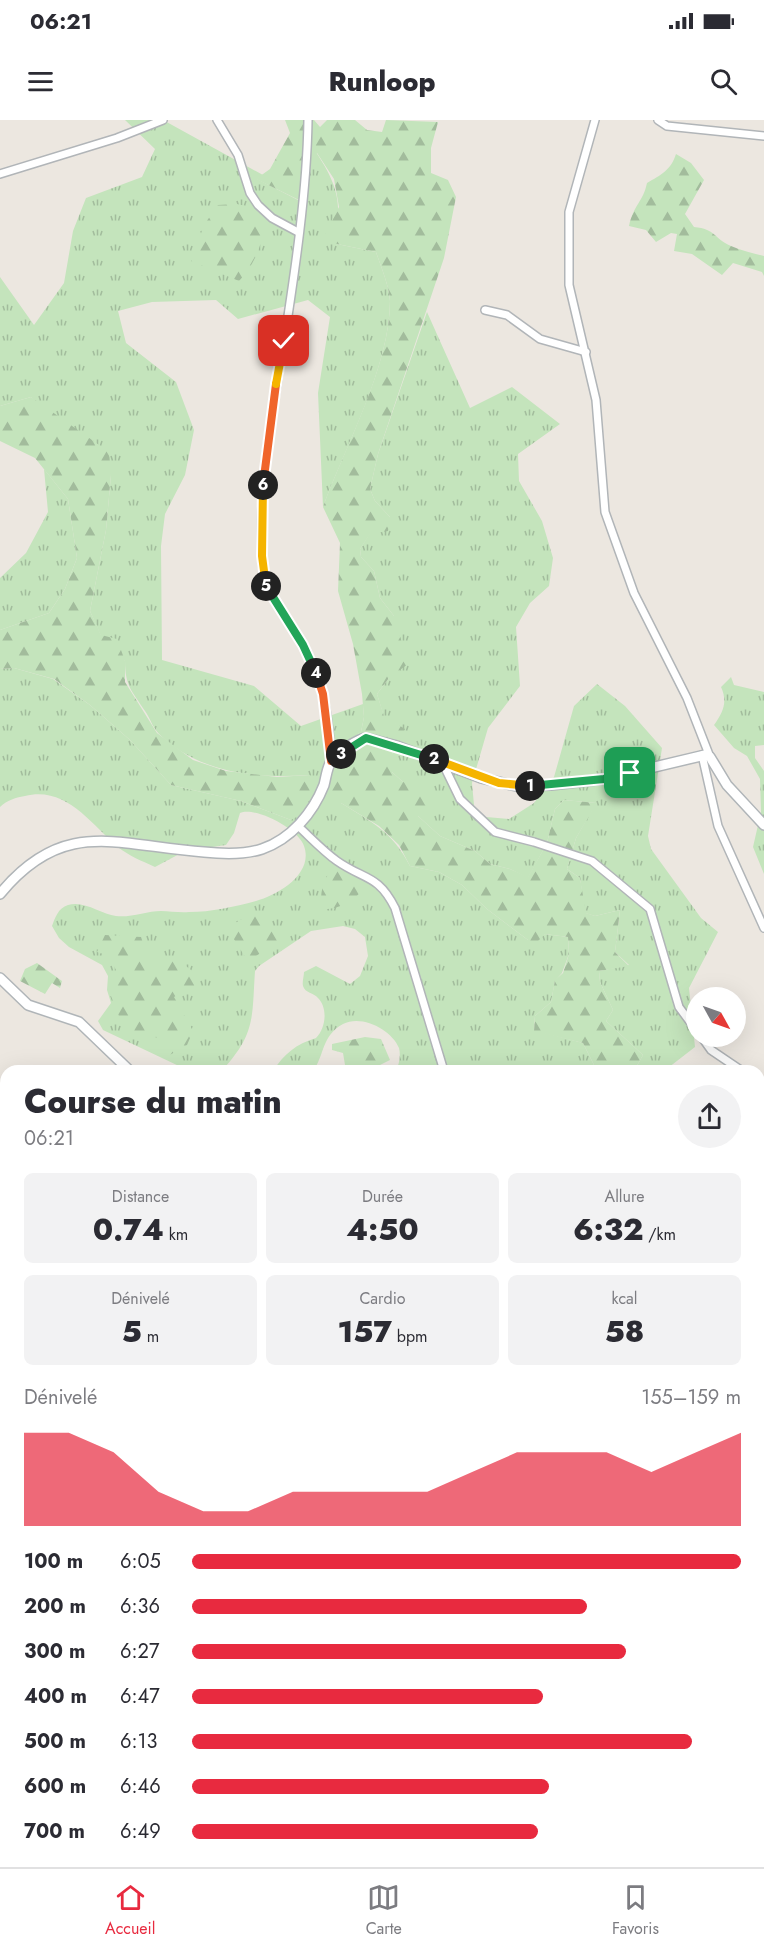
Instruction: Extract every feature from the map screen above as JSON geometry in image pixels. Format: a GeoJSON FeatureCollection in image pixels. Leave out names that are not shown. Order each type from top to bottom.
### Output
{"type":"FeatureCollection","features":[{"type":"Feature","properties":{"kind":"street"},"geometry":{"type":"LineString","coordinates":[[0,174],[117,138],[163,120]]}},
{"type":"Feature","properties":{"kind":"street"},"geometry":{"type":"LineString","coordinates":[[217,120],[238,155],[250,193],[258,205],[272,218],[298,232]]}},
{"type":"Feature","properties":{"kind":"street"},"geometry":{"type":"LineString","coordinates":[[0,894],[36,859],[77,841],[105,840],[160,849],[217,853],[249,852],[274,844],[298,826],[320,795],[331,761],[323,694],[303,645],[265,584],[261,505],[268,431],[284,341],[298,232],[308,120]]}},
{"type":"Feature","properties":{"kind":"street"},"geometry":{"type":"LineString","coordinates":[[595,120],[569,218],[569,285],[586,352],[598,414],[603,499],[608,522],[634,593],[687,698],[706,756],[718,826],[764,928]]}},
{"type":"Feature","properties":{"kind":"street"},"geometry":{"type":"LineString","coordinates":[[658,120],[667,126],[764,136]]}},
{"type":"Feature","properties":{"kind":"street"},"geometry":{"type":"LineString","coordinates":[[485,310],[507,315],[540,339],[586,352]]}},
{"type":"Feature","properties":{"kind":"street"},"geometry":{"type":"LineString","coordinates":[[331,761],[366,738],[499,783],[551,785],[604,779],[706,756]]}},
{"type":"Feature","properties":{"kind":"street"},"geometry":{"type":"LineString","coordinates":[[706,756],[727,785],[764,825]]}},
{"type":"Feature","properties":{"kind":"street"},"geometry":{"type":"LineString","coordinates":[[441,762],[460,799],[495,832],[592,861],[650,909],[679,1007],[686,1016]]}},
{"type":"Feature","properties":{"kind":"street"},"geometry":{"type":"LineString","coordinates":[[298,826],[325,852],[340,863],[372,879],[389,897],[398,919],[442,1065]]}},
{"type":"Feature","properties":{"kind":"street"},"geometry":{"type":"LineString","coordinates":[[1,981],[28,1005],[79,1022],[124,1065]]}},
{"type":"Feature","properties":{"kind":"street"},"geometry":{"type":"LineString","coordinates":[[709,1047],[733,1065]]}},
{"type":"Feature","properties":{"kind":"green space"},"geometry":{"type":"Polygon","coordinates":[[[125,120],[163,120],[263,175],[257,179],[298,200],[310,159],[316,152],[330,176],[337,196],[337,244],[376,252],[390,301],[383,352],[375,379],[323,507],[318,393],[330,317],[308,300],[238,319],[216,300],[152,302],[118,311],[126,343],[176,382],[194,430],[185,475],[165,514],[161,546],[162,660],[254,686],[301,726],[363,704],[364,717],[361,732],[338,748],[341,803],[372,822],[389,836],[410,866],[439,872],[462,885],[487,909],[528,940],[545,934],[568,937],[569,954],[562,973],[555,981],[551,1002],[535,1016],[534,1030],[583,1043],[594,1065],[398,1065],[399,1048],[390,1035],[367,1022],[351,1021],[343,1024],[331,1034],[317,1065],[278,1065],[291,1050],[316,1038],[324,1024],[321,1002],[303,986],[304,972],[316,966],[350,984],[360,976],[368,956],[365,937],[355,929],[343,926],[311,931],[259,966],[255,971],[251,1022],[248,1032],[227,1065],[177,1065],[103,1030],[98,1021],[111,1003],[107,990],[108,976],[102,965],[69,947],[59,938],[52,926],[62,908],[74,904],[121,916],[156,911],[206,911],[248,903],[274,894],[292,882],[304,866],[306,856],[300,839],[286,826],[266,816],[247,812],[240,813],[234,833],[226,845],[185,851],[155,867],[122,850],[76,809],[53,796],[40,794],[21,797],[0,807],[0,669],[14,668],[53,679],[90,705],[130,740],[171,785],[241,801],[291,820],[309,775],[269,776],[229,771],[192,757],[157,732],[130,688],[126,677],[125,661],[101,636],[90,611],[106,530],[111,475],[31,397],[0,406],[0,277],[34,325],[64,283],[73,231],[86,198],[142,177],[155,149],[125,120]]]}},
{"type":"Feature","properties":{"kind":"green space"},"geometry":{"type":"Polygon","coordinates":[[[285,120],[314,120],[320,127],[327,120],[355,120],[367,130],[382,132],[386,120],[438,122],[431,148],[431,173],[448,180],[456,197],[444,258],[378,454],[370,489],[375,501],[390,517],[388,531],[370,534],[360,549],[361,557],[374,571],[380,598],[394,616],[408,664],[389,678],[377,694],[384,716],[405,729],[392,754],[392,772],[403,782],[422,786],[431,798],[418,816],[440,836],[475,851],[490,864],[528,877],[547,843],[555,809],[564,800],[597,803],[576,838],[567,869],[580,878],[586,913],[595,916],[620,910],[615,952],[629,966],[599,971],[600,982],[613,1010],[606,1021],[643,1055],[637,1065],[594,1065],[583,1043],[534,1031],[535,1016],[551,1002],[555,980],[563,973],[569,954],[568,937],[545,934],[535,944],[528,940],[487,909],[462,885],[439,872],[410,866],[399,845],[379,826],[341,803],[321,785],[330,759],[339,748],[361,732],[364,717],[353,644],[338,591],[340,543],[323,507],[375,379],[388,326],[390,301],[376,252],[337,244],[325,233],[339,207],[334,179],[317,153],[310,159],[299,200],[256,179],[270,169],[290,133],[285,120]]]}},
{"type":"Feature","properties":{"kind":"green space"},"geometry":{"type":"Polygon","coordinates":[[[676,154],[691,163],[704,180],[685,214],[694,227],[711,232],[735,248],[764,256],[764,276],[762,272],[733,263],[722,275],[692,254],[674,251],[677,234],[671,233],[656,242],[646,230],[629,226],[647,183],[668,168],[676,154]]]}},
{"type":"Feature","properties":{"kind":"green space"},"geometry":{"type":"Polygon","coordinates":[[[237,204],[266,211],[259,249],[239,281],[191,261],[204,225],[218,205],[237,204]]]}},
{"type":"Feature","properties":{"kind":"green space"},"geometry":{"type":"Polygon","coordinates":[[[427,312],[470,408],[512,387],[560,424],[518,454],[519,481],[542,521],[553,558],[549,586],[530,603],[516,627],[520,686],[488,728],[472,783],[475,816],[509,819],[534,803],[554,777],[574,706],[597,684],[625,706],[662,748],[648,836],[651,849],[701,918],[718,932],[690,987],[686,987],[686,1047],[695,1047],[672,1065],[637,1065],[643,1055],[606,1021],[613,1010],[600,982],[599,971],[629,965],[615,952],[620,910],[595,916],[585,913],[580,878],[567,869],[576,838],[596,803],[564,800],[555,809],[547,843],[528,878],[510,869],[490,864],[475,851],[440,836],[418,816],[403,782],[392,772],[392,754],[404,729],[384,717],[377,694],[389,678],[394,616],[380,598],[374,571],[361,557],[360,549],[370,533],[390,517],[375,501],[370,489],[378,454],[427,312]]]}},
{"type":"Feature","properties":{"kind":"green space"},"geometry":{"type":"Polygon","coordinates":[[[31,397],[109,452],[111,475],[106,530],[90,611],[101,635],[117,639],[125,661],[125,682],[157,733],[193,760],[226,771],[277,777],[310,775],[314,786],[300,815],[291,820],[241,801],[171,785],[130,740],[90,705],[54,679],[14,668],[0,669],[0,630],[49,613],[65,589],[77,558],[68,499],[35,458],[0,441],[0,406],[31,397]]]}},
{"type":"Feature","properties":{"kind":"green space"},"geometry":{"type":"Polygon","coordinates":[[[44,469],[68,499],[77,558],[65,589],[49,613],[0,630],[0,578],[26,553],[48,512],[44,469]]]}},
{"type":"Feature","properties":{"kind":"green space"},"geometry":{"type":"Polygon","coordinates":[[[731,677],[734,685],[764,692],[764,745],[755,746],[755,758],[764,771],[764,874],[753,847],[761,812],[760,779],[747,756],[734,748],[714,725],[724,707],[721,687],[731,677]]]}},
{"type":"Feature","properties":{"kind":"green space"},"geometry":{"type":"Polygon","coordinates":[[[331,869],[356,871],[368,883],[348,902],[329,909],[322,909],[322,888],[331,869]]]}},
{"type":"Feature","properties":{"kind":"green space"},"geometry":{"type":"Polygon","coordinates":[[[255,911],[266,914],[279,940],[273,953],[262,952],[256,956],[252,968],[227,928],[255,911]]]}},
{"type":"Feature","properties":{"kind":"green space"},"geometry":{"type":"Polygon","coordinates":[[[105,935],[141,937],[147,955],[162,963],[178,960],[199,976],[194,992],[182,992],[174,997],[193,1031],[187,1045],[168,1056],[162,1039],[124,1029],[109,991],[116,970],[109,956],[97,952],[105,935]]]}},
{"type":"Feature","properties":{"kind":"green space"},"geometry":{"type":"Polygon","coordinates":[[[37,963],[62,981],[60,988],[52,983],[45,994],[20,981],[25,969],[37,963]]]}},
{"type":"Feature","properties":{"kind":"green space"},"geometry":{"type":"Polygon","coordinates":[[[365,1037],[381,1039],[390,1060],[380,1065],[345,1065],[343,1053],[332,1050],[332,1044],[365,1037]]]}},
{"type":"Feature","properties":{"kind":"route"},"geometry":{"type":"LineString","coordinates":[[284,341],[268,431],[261,505],[263,572],[270,595],[303,645],[317,676],[323,694],[331,761],[361,739],[366,738],[397,746],[480,778],[516,786],[604,779],[630,773]]}}]}
